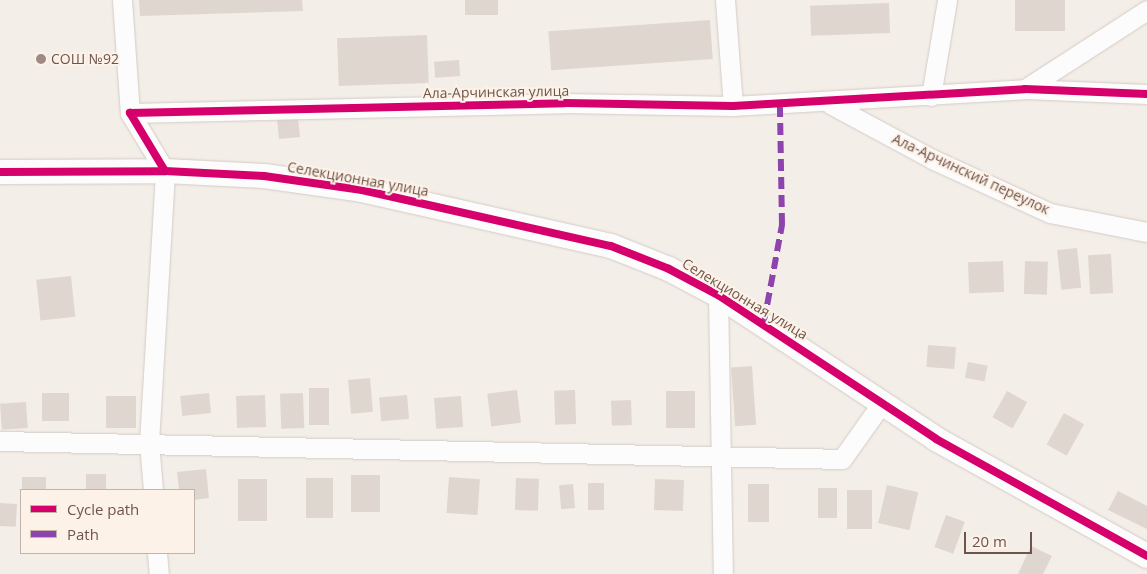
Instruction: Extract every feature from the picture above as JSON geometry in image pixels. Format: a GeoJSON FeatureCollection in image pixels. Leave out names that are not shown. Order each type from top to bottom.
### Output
{"type":"FeatureCollection","features":[{"type":"Feature","properties":{"kind":"street"},"geometry":{"type":"LineString","coordinates":[[122,0],[130,113],[165,171],[149,442],[153,489]]}},
{"type":"Feature","properties":{"kind":"street"},"geometry":{"type":"LineString","coordinates":[[725,0],[733,106]]}},
{"type":"Feature","properties":{"kind":"street"},"geometry":{"type":"LineString","coordinates":[[931,96],[947,0]]}},
{"type":"Feature","properties":{"kind":"street"},"geometry":{"type":"LineString","coordinates":[[1025,89],[1147,10]]}},
{"type":"Feature","properties":{"kind":"street","name":"Ала-Арчинская улица"},"geometry":{"type":"LineString","coordinates":[[130,113],[565,103],[733,106],[830,104],[1025,89],[1147,94]]}},
{"type":"Feature","properties":{"kind":"street","name":"Ала-Арчинский переулок"},"geometry":{"type":"LineString","coordinates":[[830,104],[932,159],[1050,213],[1147,232]]}},
{"type":"Feature","properties":{"kind":"street","name":"Селекционная улица"},"geometry":{"type":"LineString","coordinates":[[0,172],[165,171],[264,176],[362,190],[610,246],[669,268],[718,295],[936,439],[1147,556]]}},
{"type":"Feature","properties":{"kind":"street"},"geometry":{"type":"LineString","coordinates":[[718,295],[723,574]]}},
{"type":"Feature","properties":{"kind":"street"},"geometry":{"type":"LineString","coordinates":[[0,441],[149,442],[842,459],[882,403]]}},
{"type":"Feature","properties":{"kind":"street"},"geometry":{"type":"LineString","coordinates":[[157,554],[159,574]]}},
{"type":"Feature","properties":{"kind":"building"},"geometry":{"type":"Polygon","coordinates":[[[139,0],[302,0],[303,11],[140,16],[139,0]]]}},
{"type":"Feature","properties":{"kind":"building"},"geometry":{"type":"Polygon","coordinates":[[[465,0],[498,0],[498,15],[465,15],[465,0]]]}},
{"type":"Feature","properties":{"kind":"building"},"geometry":{"type":"Polygon","coordinates":[[[1015,0],[1065,0],[1065,31],[1015,31],[1015,0]]]}},
{"type":"Feature","properties":{"kind":"building"},"geometry":{"type":"Polygon","coordinates":[[[889,3],[890,33],[811,36],[810,6],[889,3]]]}},
{"type":"Feature","properties":{"kind":"building"},"geometry":{"type":"Polygon","coordinates":[[[710,20],[713,59],[551,70],[548,31],[710,20]]]}},
{"type":"Feature","properties":{"kind":"building"},"geometry":{"type":"Polygon","coordinates":[[[427,35],[429,83],[339,86],[337,38],[427,35]]]}},
{"type":"Feature","properties":{"kind":"building"},"geometry":{"type":"Polygon","coordinates":[[[459,60],[460,76],[435,78],[434,62],[459,60]]]}},
{"type":"Feature","properties":{"kind":"building"},"geometry":{"type":"Polygon","coordinates":[[[298,118],[300,137],[279,139],[277,120],[298,118]]]}},
{"type":"Feature","properties":{"kind":"building"},"geometry":{"type":"Polygon","coordinates":[[[1077,248],[1081,288],[1061,290],[1057,250],[1077,248]]]}},
{"type":"Feature","properties":{"kind":"building"},"geometry":{"type":"Polygon","coordinates":[[[1111,254],[1113,293],[1090,294],[1088,255],[1111,254]]]}},
{"type":"Feature","properties":{"kind":"building"},"geometry":{"type":"Polygon","coordinates":[[[1003,261],[1004,292],[969,293],[968,262],[1003,261]]]}},
{"type":"Feature","properties":{"kind":"building"},"geometry":{"type":"Polygon","coordinates":[[[1025,261],[1048,262],[1047,295],[1024,294],[1025,261]]]}},
{"type":"Feature","properties":{"kind":"building"},"geometry":{"type":"Polygon","coordinates":[[[71,276],[75,317],[40,320],[36,280],[71,276]]]}},
{"type":"Feature","properties":{"kind":"building"},"geometry":{"type":"Polygon","coordinates":[[[928,345],[956,347],[954,369],[926,367],[928,345]]]}},
{"type":"Feature","properties":{"kind":"building"},"geometry":{"type":"Polygon","coordinates":[[[968,362],[988,366],[985,382],[965,378],[968,362]]]}},
{"type":"Feature","properties":{"kind":"building"},"geometry":{"type":"Polygon","coordinates":[[[752,366],[756,425],[735,426],[731,367],[752,366]]]}},
{"type":"Feature","properties":{"kind":"building"},"geometry":{"type":"Polygon","coordinates":[[[370,378],[373,412],[351,414],[348,380],[370,378]]]}},
{"type":"Feature","properties":{"kind":"building"},"geometry":{"type":"Polygon","coordinates":[[[309,388],[329,388],[329,425],[309,425],[309,388]]]}},
{"type":"Feature","properties":{"kind":"building"},"geometry":{"type":"Polygon","coordinates":[[[517,390],[521,423],[491,426],[487,394],[517,390]]]}},
{"type":"Feature","properties":{"kind":"building"},"geometry":{"type":"Polygon","coordinates":[[[575,390],[576,424],[555,425],[554,391],[575,390]]]}},
{"type":"Feature","properties":{"kind":"building"},"geometry":{"type":"Polygon","coordinates":[[[666,391],[695,391],[695,428],[666,428],[666,391]]]}},
{"type":"Feature","properties":{"kind":"building"},"geometry":{"type":"Polygon","coordinates":[[[1007,391],[1027,402],[1013,428],[992,417],[1007,391]]]}},
{"type":"Feature","properties":{"kind":"building"},"geometry":{"type":"Polygon","coordinates":[[[42,393],[69,393],[69,421],[42,421],[42,393]]]}},
{"type":"Feature","properties":{"kind":"building"},"geometry":{"type":"Polygon","coordinates":[[[209,393],[211,413],[182,416],[180,396],[209,393]]]}},
{"type":"Feature","properties":{"kind":"building"},"geometry":{"type":"Polygon","coordinates":[[[303,393],[304,428],[281,429],[280,394],[303,393]]]}},
{"type":"Feature","properties":{"kind":"building"},"geometry":{"type":"Polygon","coordinates":[[[265,395],[266,427],[237,428],[236,396],[265,395]]]}},
{"type":"Feature","properties":{"kind":"building"},"geometry":{"type":"Polygon","coordinates":[[[407,395],[409,419],[381,421],[379,397],[407,395]]]}},
{"type":"Feature","properties":{"kind":"building"},"geometry":{"type":"Polygon","coordinates":[[[106,396],[136,396],[136,428],[106,428],[106,396]]]}},
{"type":"Feature","properties":{"kind":"building"},"geometry":{"type":"Polygon","coordinates":[[[461,396],[463,427],[436,429],[434,398],[461,396]]]}},
{"type":"Feature","properties":{"kind":"building"},"geometry":{"type":"Polygon","coordinates":[[[631,400],[632,425],[612,426],[611,401],[631,400]]]}},
{"type":"Feature","properties":{"kind":"building"},"geometry":{"type":"Polygon","coordinates":[[[26,402],[28,428],[2,430],[0,404],[26,402]]]}},
{"type":"Feature","properties":{"kind":"building"},"geometry":{"type":"Polygon","coordinates":[[[1064,413],[1084,424],[1067,456],[1047,444],[1064,413]]]}},
{"type":"Feature","properties":{"kind":"building"},"geometry":{"type":"Polygon","coordinates":[[[206,469],[209,498],[195,500],[195,489],[179,489],[177,472],[206,469]]]}},
{"type":"Feature","properties":{"kind":"building"},"geometry":{"type":"Polygon","coordinates":[[[86,474],[106,474],[106,489],[86,489],[86,474]]]}},
{"type":"Feature","properties":{"kind":"building"},"geometry":{"type":"Polygon","coordinates":[[[351,475],[380,475],[380,512],[351,512],[351,475]]]}},
{"type":"Feature","properties":{"kind":"building"},"geometry":{"type":"Polygon","coordinates":[[[22,477],[46,477],[46,489],[22,489],[22,477]]]}},
{"type":"Feature","properties":{"kind":"building"},"geometry":{"type":"Polygon","coordinates":[[[449,477],[480,479],[477,515],[446,513],[449,477]]]}},
{"type":"Feature","properties":{"kind":"building"},"geometry":{"type":"Polygon","coordinates":[[[306,478],[333,478],[333,518],[306,518],[306,478]]]}},
{"type":"Feature","properties":{"kind":"building"},"geometry":{"type":"Polygon","coordinates":[[[516,478],[539,479],[538,511],[515,510],[516,478]]]}},
{"type":"Feature","properties":{"kind":"building"},"geometry":{"type":"Polygon","coordinates":[[[238,479],[267,479],[267,521],[238,521],[238,479]]]}},
{"type":"Feature","properties":{"kind":"building"},"geometry":{"type":"Polygon","coordinates":[[[655,479],[684,480],[683,511],[654,510],[655,479]]]}},
{"type":"Feature","properties":{"kind":"building"},"geometry":{"type":"Polygon","coordinates":[[[588,483],[604,483],[604,510],[588,510],[588,483]]]}},
{"type":"Feature","properties":{"kind":"building"},"geometry":{"type":"Polygon","coordinates":[[[573,484],[575,508],[561,509],[559,485],[573,484]]]}},
{"type":"Feature","properties":{"kind":"building"},"geometry":{"type":"Polygon","coordinates":[[[748,484],[769,484],[769,522],[748,522],[748,484]]]}},
{"type":"Feature","properties":{"kind":"building"},"geometry":{"type":"Polygon","coordinates":[[[887,485],[918,492],[909,530],[878,523],[887,485]]]}},
{"type":"Feature","properties":{"kind":"building"},"geometry":{"type":"Polygon","coordinates":[[[818,488],[837,488],[837,518],[818,518],[818,488]]]}},
{"type":"Feature","properties":{"kind":"building"},"geometry":{"type":"Polygon","coordinates":[[[847,490],[872,490],[872,529],[847,529],[847,490]]]}},
{"type":"Feature","properties":{"kind":"building"},"geometry":{"type":"Polygon","coordinates":[[[1118,491],[1147,506],[1147,529],[1108,510],[1118,491]]]}},
{"type":"Feature","properties":{"kind":"building"},"geometry":{"type":"Polygon","coordinates":[[[0,503],[17,504],[16,527],[0,526],[0,503]]]}},
{"type":"Feature","properties":{"kind":"building"},"geometry":{"type":"Polygon","coordinates":[[[946,515],[965,522],[953,554],[934,547],[946,515]]]}},
{"type":"Feature","properties":{"kind":"building"},"geometry":{"type":"Polygon","coordinates":[[[1031,546],[1052,556],[1043,574],[1018,574],[1031,546]]]}},
{"type":"Feature","properties":{"kind":"marked path"},"geometry":{"type":"LineString","coordinates":[[764,322],[782,225],[780,105]]}},
{"type":"Feature","properties":{"kind":"cycle path"},"geometry":{"type":"LineString","coordinates":[[165,171],[130,113],[565,103],[733,106],[1025,89],[1147,94]]}},
{"type":"Feature","properties":{"kind":"cycle path"},"geometry":{"type":"LineString","coordinates":[[0,172],[165,171],[264,176],[362,190],[611,246],[669,269],[718,295],[936,439],[1147,556]]}},
{"type":"Feature","properties":{"kind":"place","name":"СОШ №92"},"geometry":{"type":"Point","coordinates":[41,59]}}]}
